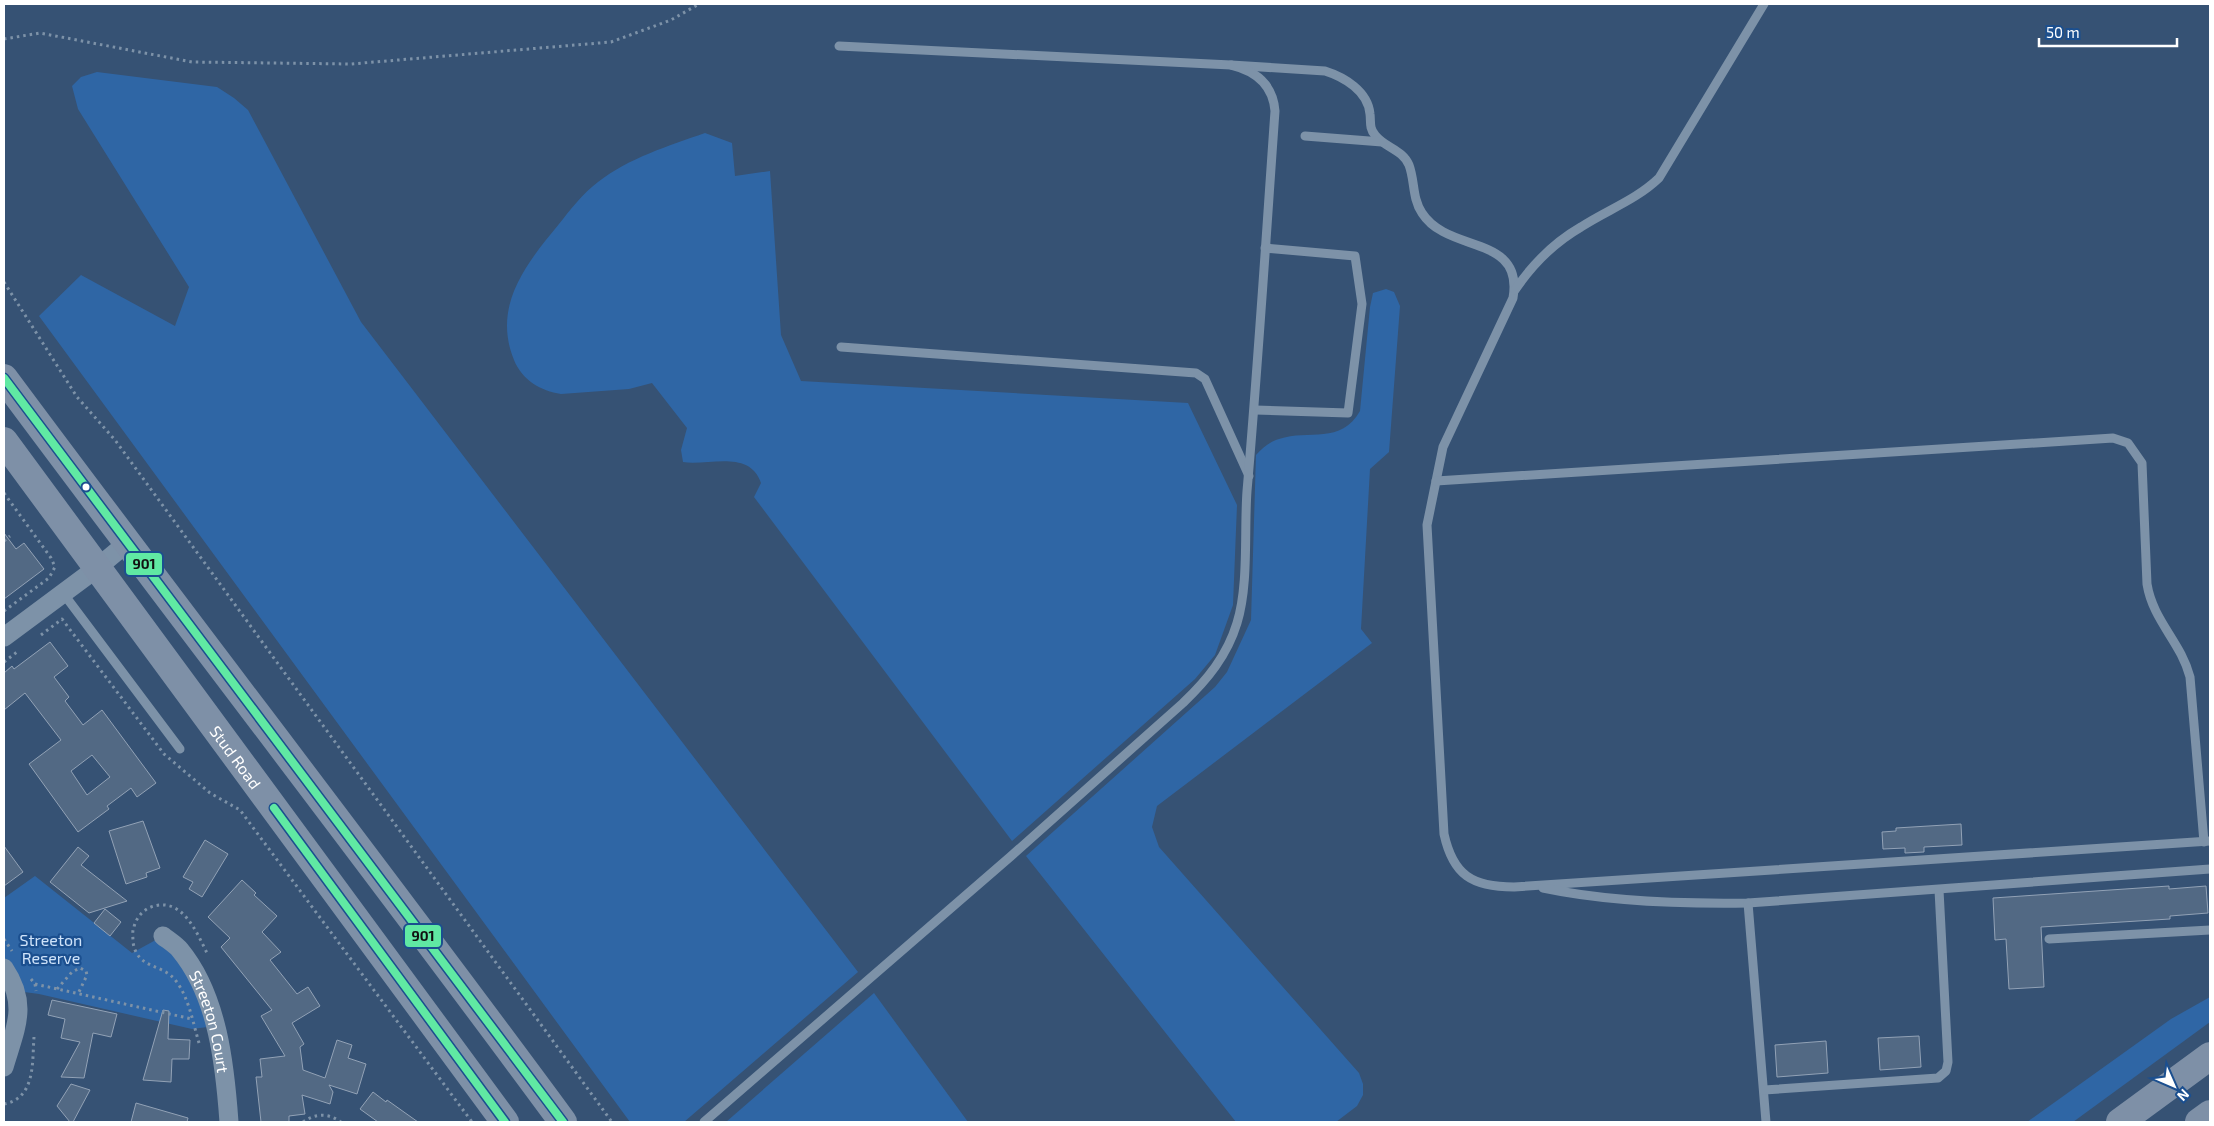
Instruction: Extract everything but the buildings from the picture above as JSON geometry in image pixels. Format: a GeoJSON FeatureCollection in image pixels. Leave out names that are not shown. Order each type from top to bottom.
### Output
{"type":"FeatureCollection","features":[{"type":"Feature","properties":{"kind":"highway"},"geometry":{"type":"LineString","coordinates":[[4,378],[412,918],[563,1122]]}},
{"type":"Feature","properties":{"kind":"highway","name":"Stud Road"},"geometry":{"type":"LineString","coordinates":[[4,441],[505,1122]]}},
{"type":"Feature","properties":{"kind":"highway"},"geometry":{"type":"LineString","coordinates":[[2120,1122],[2210,1056]]}},
{"type":"Feature","properties":{"kind":"highway"},"geometry":{"type":"LineString","coordinates":[[2199,1122],[2210,1114]]}},
{"type":"Feature","properties":{"kind":"street"},"geometry":{"type":"LineString","coordinates":[[4,637],[97,568],[127,543]]}},
{"type":"Feature","properties":{"kind":"street","name":"Streeton Court"},"geometry":{"type":"LineString","coordinates":[[163,936],[179,949],[192,967],[205,994],[220,1050],[226,1088],[228,1122]]}},
{"type":"Feature","properties":{"kind":"street"},"geometry":{"type":"LineString","coordinates":[[4,968],[17,991],[19,1004],[17,1023],[4,1067]]}},
{"type":"Feature","properties":{"kind":"lane"},"geometry":{"type":"LineString","coordinates":[[1514,290],[1536,264],[1567,236],[1633,199],[1659,178],[1764,4]]}},
{"type":"Feature","properties":{"kind":"lane"},"geometry":{"type":"LineString","coordinates":[[839,46],[1289,68],[1325,71],[1336,74],[1354,86],[1361,94],[1370,113],[1371,130],[1382,142],[1399,152],[1409,165],[1416,202],[1422,214],[1446,234],[1491,249],[1502,256],[1512,270],[1513,298],[1443,447],[1436,481],[1427,525],[1443,824],[1446,844],[1453,862],[1470,878],[1479,883],[1500,887],[1530,886],[2207,842],[2190,677],[2186,663],[2154,611],[2149,598],[2142,463],[2128,443],[2113,438],[1436,481]]}},
{"type":"Feature","properties":{"kind":"lane"},"geometry":{"type":"LineString","coordinates":[[704,1122],[1167,718],[1212,671],[1232,639],[1242,602],[1274,97],[1268,87],[1255,75],[1232,65]]}},
{"type":"Feature","properties":{"kind":"lane"},"geometry":{"type":"LineString","coordinates":[[1305,136],[1382,142]]}},
{"type":"Feature","properties":{"kind":"lane"},"geometry":{"type":"LineString","coordinates":[[1255,410],[1348,412],[1362,304],[1355,256],[1265,248]]}},
{"type":"Feature","properties":{"kind":"lane"},"geometry":{"type":"LineString","coordinates":[[840,347],[1196,373],[1205,379],[1249,476]]}},
{"type":"Feature","properties":{"kind":"lane"},"geometry":{"type":"LineString","coordinates":[[63,593],[180,749]]}},
{"type":"Feature","properties":{"kind":"lane"},"geometry":{"type":"LineString","coordinates":[[1530,886],[1618,899],[1710,904],[1939,890],[2210,869]]}},
{"type":"Feature","properties":{"kind":"lane"},"geometry":{"type":"LineString","coordinates":[[1764,1090],[1938,1078],[1942,1075],[1948,1062],[1939,890]]}},
{"type":"Feature","properties":{"kind":"lane"},"geometry":{"type":"LineString","coordinates":[[1748,903],[1766,1122]]}},
{"type":"Feature","properties":{"kind":"lane"},"geometry":{"type":"LineString","coordinates":[[2049,939],[2210,930]]}},
{"type":"Feature","properties":{"kind":"path"},"geometry":{"type":"LineString","coordinates":[[4,39],[40,33],[192,62],[351,64],[612,42],[671,20],[700,4]]}},
{"type":"Feature","properties":{"kind":"path"},"geometry":{"type":"LineString","coordinates":[[4,282],[77,397],[115,440],[612,1122]]}},
{"type":"Feature","properties":{"kind":"path"},"geometry":{"type":"LineString","coordinates":[[4,493],[52,558],[55,567],[49,578],[4,611]]}},
{"type":"Feature","properties":{"kind":"path"},"geometry":{"type":"LineString","coordinates":[[4,541],[10,536]]}},
{"type":"Feature","properties":{"kind":"path"},"geometry":{"type":"LineString","coordinates":[[62,620],[164,754],[210,793],[240,810],[472,1122]]}},
{"type":"Feature","properties":{"kind":"path"},"geometry":{"type":"LineString","coordinates":[[57,989],[72,972],[80,968],[86,971],[88,975],[78,994]]}},
{"type":"Feature","properties":{"kind":"path"},"geometry":{"type":"LineString","coordinates":[[35,984],[192,1019]]}},
{"type":"Feature","properties":{"kind":"path"},"geometry":{"type":"LineString","coordinates":[[303,1122],[311,1117],[320,1115],[328,1115],[341,1122]]}},
{"type":"Feature","properties":{"kind":"green space"},"geometry":{"type":"Polygon","coordinates":[[[97,72],[217,87],[248,110],[361,322],[858,972],[684,1122],[630,1122],[39,316],[81,275],[175,326],[189,287],[78,109],[72,86],[81,77],[97,72]]]}},
{"type":"Feature","properties":{"kind":"green space"},"geometry":{"type":"Polygon","coordinates":[[[705,133],[732,143],[735,176],[770,171],[781,335],[801,381],[1188,403],[1237,505],[1233,605],[1215,655],[1195,679],[1012,841],[754,497],[761,483],[756,472],[738,462],[683,462],[681,450],[687,428],[652,383],[629,389],[561,394],[539,387],[527,379],[517,367],[508,340],[507,322],[510,304],[524,270],[572,207],[592,186],[623,166],[649,153],[705,133]]]}},
{"type":"Feature","properties":{"kind":"green space"},"geometry":{"type":"Polygon","coordinates":[[[1386,289],[1394,292],[1400,306],[1389,452],[1370,469],[1361,629],[1372,643],[1157,806],[1152,827],[1159,847],[1359,1073],[1363,1084],[1363,1095],[1357,1106],[1336,1122],[1236,1122],[1026,856],[1215,687],[1227,672],[1251,620],[1256,455],[1269,444],[1279,439],[1290,436],[1334,432],[1352,422],[1360,411],[1373,293],[1386,289]]]}},
{"type":"Feature","properties":{"kind":"green space","name":"Streeton Reserve"},"geometry":{"type":"Polygon","coordinates":[[[35,876],[132,953],[163,936],[179,949],[215,1026],[192,1029],[39,994],[17,991],[4,968],[4,898],[35,876]]]}},
{"type":"Feature","properties":{"kind":"green space"},"geometry":{"type":"Polygon","coordinates":[[[874,993],[968,1122],[726,1122],[874,993]]]}},
{"type":"Feature","properties":{"kind":"green space"},"geometry":{"type":"Polygon","coordinates":[[[2210,997],[2210,1022],[2073,1122],[2027,1122],[2171,1019],[2210,997]]]}},
{"type":"Feature","properties":{"kind":"transit line","name":"901"},"geometry":{"type":"LineString","coordinates":[[4,378],[563,1122]]}},
{"type":"Feature","properties":{"kind":"transit line","name":"901"},"geometry":{"type":"LineString","coordinates":[[274,808],[505,1122]]}}]}
